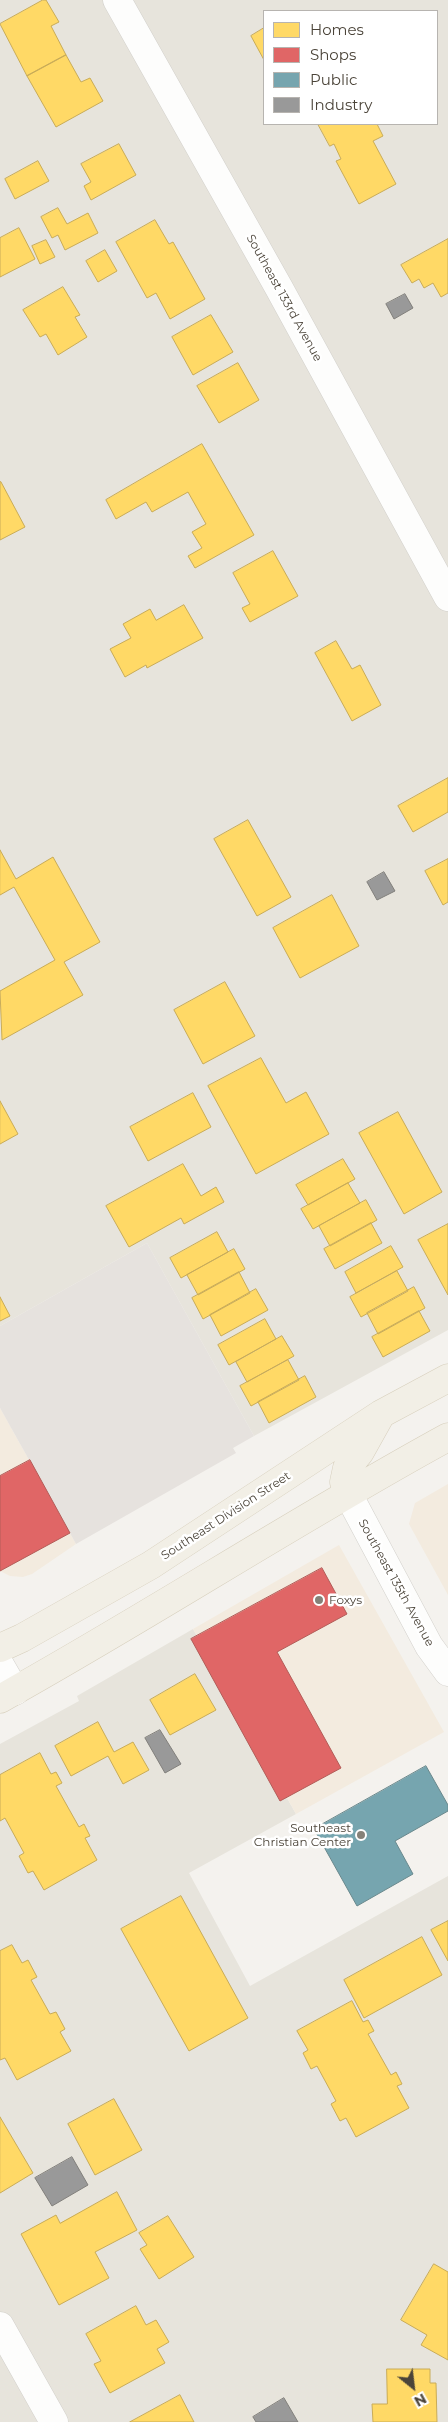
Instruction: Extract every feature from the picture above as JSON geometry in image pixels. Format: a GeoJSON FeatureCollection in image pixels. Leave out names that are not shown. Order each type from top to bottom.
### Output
{"type":"FeatureCollection","features":[{"type":"Feature","properties":{"kind":"main road","name":"Southeast Division Street"},"geometry":{"type":"LineString","coordinates":[[0,1648],[150,1565],[381,1414],[448,1378]]}},
{"type":"Feature","properties":{"kind":"main road"},"geometry":{"type":"LineString","coordinates":[[347,1492],[344,1482],[347,1468],[360,1452],[381,1414]]}},
{"type":"Feature","properties":{"kind":"main road"},"geometry":{"type":"LineString","coordinates":[[7,1695],[173,1599],[347,1492],[448,1437]]}},
{"type":"Feature","properties":{"kind":"street","name":"Southeast 133rd Avenue"},"geometry":{"type":"LineString","coordinates":[[117,0],[279,288],[448,597]]}},
{"type":"Feature","properties":{"kind":"street","name":"Southeast 135th Avenue"},"geometry":{"type":"LineString","coordinates":[[347,1492],[430,1646],[448,1672]]}},
{"type":"Feature","properties":{"kind":"street"},"geometry":{"type":"LineString","coordinates":[[0,1665],[7,1695]]}},
{"type":"Feature","properties":{"kind":"street"},"geometry":{"type":"LineString","coordinates":[[0,2326],[54,2422]]}},
{"type":"Feature","properties":{"kind":"shaded area"},"geometry":{"type":"Polygon","coordinates":[[[0,0],[448,0],[448,1330],[254,1436],[147,1243],[0,1326],[0,0]]]}},
{"type":"Feature","properties":{"kind":"shaded area"},"geometry":{"type":"Polygon","coordinates":[[[147,1243],[254,1436],[233,1448],[236,1453],[76,1544],[0,1408],[0,1326],[147,1243]]]}},
{"type":"Feature","properties":{"kind":"shaded area"},"geometry":{"type":"Polygon","coordinates":[[[0,1408],[76,1544],[32,1574],[23,1577],[10,1576],[0,1571],[0,1408]]]}},
{"type":"Feature","properties":{"kind":"shaded area"},"geometry":{"type":"Polygon","coordinates":[[[448,1484],[448,1595],[409,1524],[415,1503],[448,1484]]]}},
{"type":"Feature","properties":{"kind":"shaded area"},"geometry":{"type":"Polygon","coordinates":[[[339,1545],[444,1732],[296,1814],[193,1629],[339,1545]]]}},
{"type":"Feature","properties":{"kind":"shaded area"},"geometry":{"type":"Polygon","coordinates":[[[193,1629],[296,1814],[189,1873],[250,1986],[448,1876],[448,2422],[0,2422],[0,1744],[79,1701],[77,1696],[193,1629]]]}},
{"type":"Feature","properties":{"kind":"building: Homes"},"geometry":{"type":"Polygon","coordinates":[[[46,0],[59,22],[51,26],[66,55],[27,76],[0,24],[46,0]]]}},
{"type":"Feature","properties":{"kind":"building: Homes"},"geometry":{"type":"Polygon","coordinates":[[[263,29],[263,58],[251,36],[263,29]]]}},
{"type":"Feature","properties":{"kind":"building: Homes"},"geometry":{"type":"Polygon","coordinates":[[[66,55],[81,82],[90,78],[103,101],[56,127],[27,76],[66,55]]]}},
{"type":"Feature","properties":{"kind":"building: Homes"},"geometry":{"type":"Polygon","coordinates":[[[319,125],[378,125],[383,136],[373,141],[396,184],[359,204],[336,161],[341,159],[334,144],[330,146],[319,125]]]}},
{"type":"Feature","properties":{"kind":"building: Homes"},"geometry":{"type":"Polygon","coordinates":[[[119,144],[136,175],[91,200],[84,186],[91,182],[81,164],[119,144]]]}},
{"type":"Feature","properties":{"kind":"building: Homes"},"geometry":{"type":"Polygon","coordinates":[[[38,161],[49,181],[15,199],[5,179],[38,161]]]}},
{"type":"Feature","properties":{"kind":"building: Homes"},"geometry":{"type":"Polygon","coordinates":[[[58,208],[67,224],[88,213],[98,233],[65,250],[58,235],[52,238],[41,217],[58,208]]]}},
{"type":"Feature","properties":{"kind":"building: Homes"},"geometry":{"type":"Polygon","coordinates":[[[155,220],[169,244],[173,242],[205,299],[170,319],[156,293],[147,298],[116,242],[155,220]]]}},
{"type":"Feature","properties":{"kind":"building: Homes"},"geometry":{"type":"Polygon","coordinates":[[[19,228],[35,259],[0,277],[0,238],[19,228]]]}},
{"type":"Feature","properties":{"kind":"building: Homes"},"geometry":{"type":"Polygon","coordinates":[[[448,239],[448,293],[441,297],[433,283],[424,288],[419,279],[412,283],[401,265],[448,239]]]}},
{"type":"Feature","properties":{"kind":"building: Homes"},"geometry":{"type":"Polygon","coordinates":[[[46,240],[55,257],[40,264],[32,246],[46,240]]]}},
{"type":"Feature","properties":{"kind":"building: Homes"},"geometry":{"type":"Polygon","coordinates":[[[105,250],[117,271],[98,282],[86,261],[105,250]]]}},
{"type":"Feature","properties":{"kind":"building: Homes"},"geometry":{"type":"Polygon","coordinates":[[[63,287],[80,315],[75,317],[87,337],[58,355],[46,334],[40,337],[23,310],[63,287]]]}},
{"type":"Feature","properties":{"kind":"building: Homes"},"geometry":{"type":"Polygon","coordinates":[[[211,315],[233,352],[193,375],[172,337],[211,315]]]}},
{"type":"Feature","properties":{"kind":"building: Homes"},"geometry":{"type":"Polygon","coordinates":[[[238,363],[259,400],[219,423],[197,386],[238,363]]]}},
{"type":"Feature","properties":{"kind":"building: Homes"},"geometry":{"type":"Polygon","coordinates":[[[202,444],[254,535],[195,568],[188,556],[202,548],[192,532],[206,524],[188,492],[152,512],[146,502],[116,519],[106,500],[202,444]]]}},
{"type":"Feature","properties":{"kind":"building: Homes"},"geometry":{"type":"Polygon","coordinates":[[[0,482],[25,527],[0,540],[0,482]]]}},
{"type":"Feature","properties":{"kind":"building: Homes"},"geometry":{"type":"Polygon","coordinates":[[[273,551],[298,596],[250,622],[242,608],[250,604],[233,573],[273,551]]]}},
{"type":"Feature","properties":{"kind":"building: Homes"},"geometry":{"type":"Polygon","coordinates":[[[184,605],[203,638],[147,668],[146,665],[125,677],[110,649],[131,638],[123,624],[150,609],[156,620],[184,605]]]}},
{"type":"Feature","properties":{"kind":"building: Homes"},"geometry":{"type":"Polygon","coordinates":[[[336,641],[352,669],[360,665],[381,705],[352,721],[315,653],[336,641]]]}},
{"type":"Feature","properties":{"kind":"building: Homes"},"geometry":{"type":"Polygon","coordinates":[[[448,778],[448,812],[413,832],[398,806],[448,778]]]}},
{"type":"Feature","properties":{"kind":"building: Homes"},"geometry":{"type":"Polygon","coordinates":[[[248,820],[291,897],[257,916],[214,839],[248,820]]]}},
{"type":"Feature","properties":{"kind":"building: Homes"},"geometry":{"type":"Polygon","coordinates":[[[0,850],[16,879],[53,857],[100,942],[64,962],[83,995],[2,1040],[0,991],[55,960],[14,887],[0,895],[0,850]]]}},
{"type":"Feature","properties":{"kind":"building: Homes"},"geometry":{"type":"Polygon","coordinates":[[[448,859],[448,902],[443,905],[425,871],[448,859]]]}},
{"type":"Feature","properties":{"kind":"building: Homes"},"geometry":{"type":"Polygon","coordinates":[[[332,895],[359,946],[300,978],[273,928],[332,895]]]}},
{"type":"Feature","properties":{"kind":"building: Homes"},"geometry":{"type":"Polygon","coordinates":[[[225,982],[255,1036],[203,1064],[174,1010],[225,982]]]}},
{"type":"Feature","properties":{"kind":"building: Homes"},"geometry":{"type":"Polygon","coordinates":[[[261,1058],[286,1103],[306,1092],[329,1134],[256,1174],[208,1086],[261,1058]]]}},
{"type":"Feature","properties":{"kind":"building: Homes"},"geometry":{"type":"Polygon","coordinates":[[[193,1093],[211,1127],[148,1161],[130,1127],[193,1093]]]}},
{"type":"Feature","properties":{"kind":"building: Homes"},"geometry":{"type":"Polygon","coordinates":[[[0,1101],[18,1134],[0,1144],[0,1101]]]}},
{"type":"Feature","properties":{"kind":"building: Homes"},"geometry":{"type":"Polygon","coordinates":[[[398,1112],[442,1192],[404,1214],[359,1133],[398,1112]]]}},
{"type":"Feature","properties":{"kind":"building: Homes"},"geometry":{"type":"Polygon","coordinates":[[[343,1159],[355,1179],[308,1205],[296,1185],[343,1159]]]}},
{"type":"Feature","properties":{"kind":"building: Homes"},"geometry":{"type":"Polygon","coordinates":[[[183,1164],[201,1196],[216,1187],[224,1202],[184,1224],[181,1218],[129,1247],[106,1206],[183,1164]]]}},
{"type":"Feature","properties":{"kind":"building: Homes"},"geometry":{"type":"Polygon","coordinates":[[[348,1183],[360,1203],[313,1229],[301,1209],[348,1183]]]}},
{"type":"Feature","properties":{"kind":"building: Homes"},"geometry":{"type":"Polygon","coordinates":[[[366,1200],[377,1220],[330,1246],[319,1226],[366,1200]]]}},
{"type":"Feature","properties":{"kind":"building: Homes"},"geometry":{"type":"Polygon","coordinates":[[[371,1223],[382,1243],[335,1269],[324,1249],[371,1223]]]}},
{"type":"Feature","properties":{"kind":"building: Homes"},"geometry":{"type":"Polygon","coordinates":[[[448,1224],[448,1295],[418,1240],[448,1224]]]}},
{"type":"Feature","properties":{"kind":"building: Homes"},"geometry":{"type":"Polygon","coordinates":[[[217,1232],[228,1252],[181,1278],[170,1258],[217,1232]]]}},
{"type":"Feature","properties":{"kind":"building: Homes"},"geometry":{"type":"Polygon","coordinates":[[[391,1246],[403,1267],[356,1293],[345,1272],[391,1246]]]}},
{"type":"Feature","properties":{"kind":"building: Homes"},"geometry":{"type":"Polygon","coordinates":[[[234,1249],[245,1269],[198,1295],[187,1275],[234,1249]]]}},
{"type":"Feature","properties":{"kind":"building: Homes"},"geometry":{"type":"Polygon","coordinates":[[[397,1271],[408,1291],[361,1317],[350,1297],[397,1271]]]}},
{"type":"Feature","properties":{"kind":"building: Homes"},"geometry":{"type":"Polygon","coordinates":[[[239,1272],[250,1293],[203,1319],[192,1298],[239,1272]]]}},
{"type":"Feature","properties":{"kind":"building: Homes"},"geometry":{"type":"Polygon","coordinates":[[[414,1287],[425,1308],[378,1334],[367,1313],[414,1287]]]}},
{"type":"Feature","properties":{"kind":"building: Homes"},"geometry":{"type":"Polygon","coordinates":[[[256,1289],[268,1310],[221,1336],[210,1315],[256,1289]]]}},
{"type":"Feature","properties":{"kind":"building: Homes"},"geometry":{"type":"Polygon","coordinates":[[[0,1297],[10,1316],[0,1321],[0,1297]]]}},
{"type":"Feature","properties":{"kind":"building: Homes"},"geometry":{"type":"Polygon","coordinates":[[[419,1311],[430,1331],[383,1357],[372,1337],[419,1311]]]}},
{"type":"Feature","properties":{"kind":"building: Homes"},"geometry":{"type":"Polygon","coordinates":[[[265,1319],[276,1339],[229,1365],[218,1345],[265,1319]]]}},
{"type":"Feature","properties":{"kind":"building: Homes"},"geometry":{"type":"Polygon","coordinates":[[[282,1336],[294,1356],[247,1382],[236,1362],[282,1336]]]}},
{"type":"Feature","properties":{"kind":"building: Homes"},"geometry":{"type":"Polygon","coordinates":[[[288,1360],[299,1380],[251,1406],[240,1386],[288,1360]]]}},
{"type":"Feature","properties":{"kind":"building: Homes"},"geometry":{"type":"Polygon","coordinates":[[[305,1376],[316,1397],[269,1423],[258,1402],[305,1376]]]}},
{"type":"Feature","properties":{"kind":"building: Homes"},"geometry":{"type":"Polygon","coordinates":[[[195,1674],[216,1710],[170,1735],[150,1700],[195,1674]]]}},
{"type":"Feature","properties":{"kind":"building: Homes"},"geometry":{"type":"Polygon","coordinates":[[[98,1722],[114,1752],[133,1742],[149,1770],[123,1784],[108,1756],[71,1776],[55,1746],[98,1722]]]}},
{"type":"Feature","properties":{"kind":"building: Homes"},"geometry":{"type":"Polygon","coordinates":[[[40,1753],[51,1774],[56,1772],[62,1783],[56,1786],[79,1827],[84,1824],[90,1836],[85,1838],[97,1860],[44,1890],[33,1871],[28,1873],[19,1856],[24,1853],[5,1818],[0,1821],[0,1775],[40,1753]]]}},
{"type":"Feature","properties":{"kind":"building: Homes"},"geometry":{"type":"Polygon","coordinates":[[[181,1896],[248,2018],[189,2051],[121,1929],[181,1896]]]}},
{"type":"Feature","properties":{"kind":"building: Homes"},"geometry":{"type":"Polygon","coordinates":[[[448,1921],[448,1961],[431,1930],[448,1921]]]}},
{"type":"Feature","properties":{"kind":"building: Homes"},"geometry":{"type":"Polygon","coordinates":[[[422,1937],[442,1975],[364,2018],[344,1980],[422,1937]]]}},
{"type":"Feature","properties":{"kind":"building: Homes"},"geometry":{"type":"Polygon","coordinates":[[[12,1945],[22,1963],[28,1960],[37,1977],[31,1980],[50,2014],[56,2012],[65,2029],[60,2032],[71,2051],[17,2080],[5,2058],[0,2060],[0,1951],[12,1945]]]}},
{"type":"Feature","properties":{"kind":"building: Homes"},"geometry":{"type":"Polygon","coordinates":[[[352,2001],[363,2022],[368,2020],[374,2031],[368,2034],[391,2075],[396,2072],[402,2084],[397,2086],[409,2108],[356,2137],[346,2118],[340,2121],[331,2104],[336,2101],[317,2066],[311,2069],[303,2053],[308,2050],[297,2031],[352,2001]]]}},
{"type":"Feature","properties":{"kind":"building: Homes"},"geometry":{"type":"Polygon","coordinates":[[[114,2099],[142,2150],[95,2175],[68,2124],[114,2099]]]}},
{"type":"Feature","properties":{"kind":"building: Homes"},"geometry":{"type":"Polygon","coordinates":[[[0,2117],[33,2173],[0,2193],[0,2117]]]}},
{"type":"Feature","properties":{"kind":"building: Homes"},"geometry":{"type":"Polygon","coordinates":[[[117,2192],[137,2230],[95,2252],[109,2278],[59,2305],[21,2234],[56,2215],[60,2223],[117,2192]]]}},
{"type":"Feature","properties":{"kind":"building: Homes"},"geometry":{"type":"Polygon","coordinates":[[[168,2216],[194,2257],[159,2279],[140,2249],[147,2245],[139,2233],[168,2216]]]}},
{"type":"Feature","properties":{"kind":"building: Homes"},"geometry":{"type":"Polygon","coordinates":[[[434,2264],[448,2272],[448,2360],[421,2345],[427,2335],[401,2320],[434,2264]]]}},
{"type":"Feature","properties":{"kind":"building: Homes"},"geometry":{"type":"Polygon","coordinates":[[[136,2306],[146,2325],[156,2320],[169,2342],[157,2349],[165,2363],[110,2393],[94,2364],[101,2361],[86,2334],[136,2306]]]}},
{"type":"Feature","properties":{"kind":"building: Homes"},"geometry":{"type":"Polygon","coordinates":[[[387,2369],[430,2369],[430,2383],[436,2383],[437,2422],[373,2422],[372,2404],[387,2404],[387,2369]]]}},
{"type":"Feature","properties":{"kind":"building: Homes"},"geometry":{"type":"Polygon","coordinates":[[[180,2395],[194,2422],[130,2422],[180,2395]]]}},
{"type":"Feature","properties":{"kind":"building: Shops"},"geometry":{"type":"Polygon","coordinates":[[[30,1460],[70,1533],[0,1571],[0,1476],[30,1460]]]}},
{"type":"Feature","properties":{"kind":"building: Shops"},"geometry":{"type":"Polygon","coordinates":[[[322,1568],[347,1614],[277,1652],[341,1768],[280,1801],[191,1639],[322,1568]]]}},
{"type":"Feature","properties":{"kind":"building: Public","name":"Southeast Christian Center"},"geometry":{"type":"Polygon","coordinates":[[[426,1766],[448,1805],[448,1811],[395,1841],[413,1874],[357,1906],[314,1829],[426,1766]]]}},
{"type":"Feature","properties":{"kind":"building: Industry"},"geometry":{"type":"Polygon","coordinates":[[[405,294],[413,308],[394,319],[386,304],[405,294]]]}},
{"type":"Feature","properties":{"kind":"building: Industry"},"geometry":{"type":"Polygon","coordinates":[[[384,872],[395,891],[377,900],[367,882],[384,872]]]}},
{"type":"Feature","properties":{"kind":"building: Industry"},"geometry":{"type":"Polygon","coordinates":[[[160,1730],[181,1764],[165,1773],[145,1738],[160,1730]]]}},
{"type":"Feature","properties":{"kind":"building: Industry"},"geometry":{"type":"Polygon","coordinates":[[[72,2157],[88,2185],[52,2206],[35,2178],[72,2157]]]}},
{"type":"Feature","properties":{"kind":"building: Industry"},"geometry":{"type":"Polygon","coordinates":[[[284,2398],[298,2422],[256,2422],[253,2417],[284,2398]]]}},
{"type":"Feature","properties":{"kind":"place","name":"Foxys"},"geometry":{"type":"Point","coordinates":[319,1600]}},
{"type":"Feature","properties":{"kind":"place","name":"Southeast Christian Center"},"geometry":{"type":"Point","coordinates":[361,1835]}}]}
